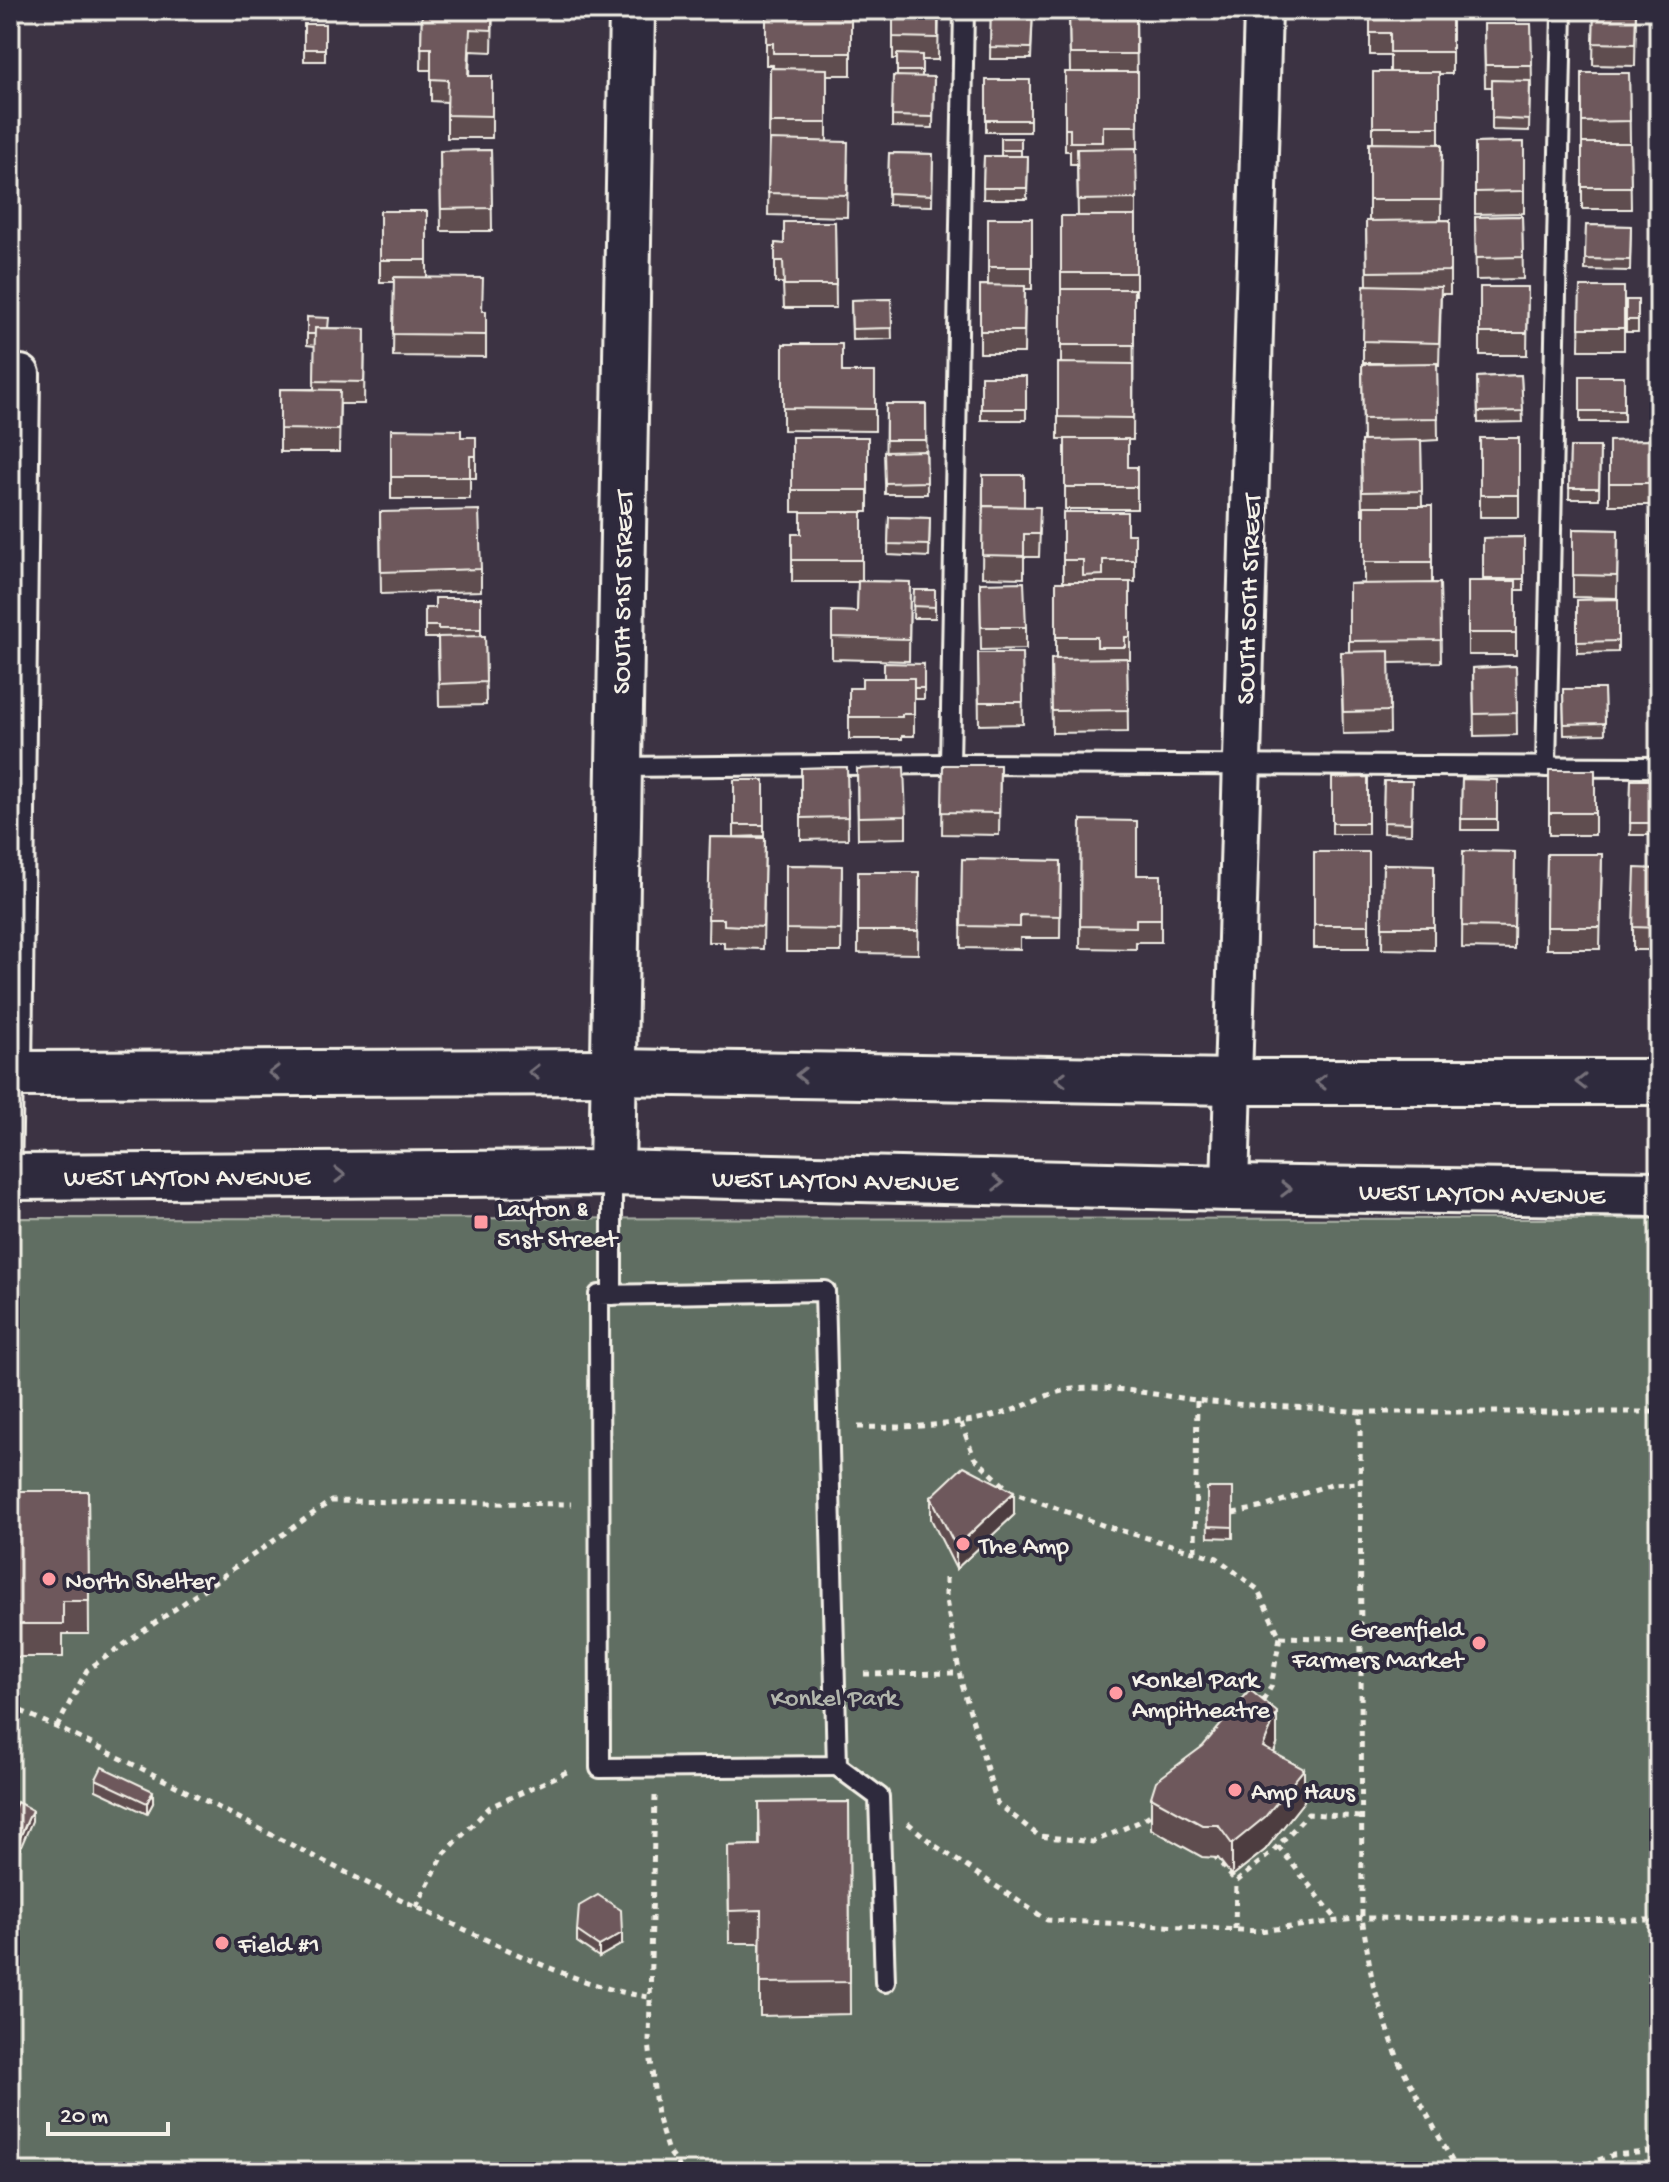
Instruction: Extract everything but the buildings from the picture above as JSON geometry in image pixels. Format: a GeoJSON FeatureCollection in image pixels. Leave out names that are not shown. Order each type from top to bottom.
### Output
{"type":"FeatureCollection","features":[{"type":"Feature","properties":{"kind":"main road","name":"SOUTH 51ST STREET"},"geometry":{"type":"LineString","coordinates":[[612,1173],[632,10]]}},
{"type":"Feature","properties":{"kind":"main road"},"geometry":{"type":"LineString","coordinates":[[12,1074],[612,1072],[1234,1082],[1659,1082]]}},
{"type":"Feature","properties":{"kind":"main road","name":"WEST LAYTON AVENUE"},"geometry":{"type":"LineString","coordinates":[[11,1177],[612,1173],[1230,1188],[1659,1194]]}},
{"type":"Feature","properties":{"kind":"street","name":"SOUTH 50TH STREET"},"geometry":{"type":"LineString","coordinates":[[1230,1188],[1263,10]]}},
{"type":"Feature","properties":{"kind":"street"},"geometry":{"type":"LineString","coordinates":[[12,1074],[15,467],[21,374]]}},
{"type":"Feature","properties":{"kind":"lane"},"geometry":{"type":"LineString","coordinates":[[950,764],[964,10]]}},
{"type":"Feature","properties":{"kind":"lane"},"geometry":{"type":"LineString","coordinates":[[1546,767],[1562,10]]}},
{"type":"Feature","properties":{"kind":"lane"},"geometry":{"type":"LineString","coordinates":[[618,767],[950,764],[1659,767]]}},
{"type":"Feature","properties":{"kind":"lane"},"geometry":{"type":"LineString","coordinates":[[11,1177],[12,1074]]}},
{"type":"Feature","properties":{"kind":"lane"},"geometry":{"type":"LineString","coordinates":[[612,1173],[612,1295]]}},
{"type":"Feature","properties":{"kind":"lane"},"geometry":{"type":"LineString","coordinates":[[837,1766],[825,1291],[599,1295],[600,1768],[837,1766],[879,1797],[885,1982]]}},
{"type":"Feature","properties":{"kind":"path"},"geometry":{"type":"LineString","coordinates":[[829,1426],[894,1428],[961,1423],[1005,1413],[1070,1389],[1124,1388],[1197,1400],[1360,1412],[1659,1412]]}},
{"type":"Feature","properties":{"kind":"path"},"geometry":{"type":"LineString","coordinates":[[1195,1551],[1197,1400]]}},
{"type":"Feature","properties":{"kind":"path"},"geometry":{"type":"LineString","coordinates":[[1360,1412],[1362,1918],[1373,1985],[1399,2062],[1458,2172]]}},
{"type":"Feature","properties":{"kind":"path"},"geometry":{"type":"LineString","coordinates":[[961,1423],[974,1457],[1010,1491],[1105,1526],[1217,1558],[1257,1589],[1280,1637],[1271,1687],[1257,1711]]}},
{"type":"Feature","properties":{"kind":"path"},"geometry":{"type":"LineString","coordinates":[[1233,1513],[1264,1507],[1331,1484],[1360,1483]]}},
{"type":"Feature","properties":{"kind":"path"},"geometry":{"type":"LineString","coordinates":[[57,1727],[87,1670],[331,1501],[600,1504]]}},
{"type":"Feature","properties":{"kind":"path"},"geometry":{"type":"LineString","coordinates":[[946,1578],[946,1600],[960,1673],[997,1803],[1039,1836],[1093,1842],[1141,1821],[1163,1806]]}},
{"type":"Feature","properties":{"kind":"path"},"geometry":{"type":"LineString","coordinates":[[1280,1637],[1360,1639]]}},
{"type":"Feature","properties":{"kind":"path"},"geometry":{"type":"LineString","coordinates":[[835,1675],[960,1673]]}},
{"type":"Feature","properties":{"kind":"path"},"geometry":{"type":"LineString","coordinates":[[10,1706],[519,1955],[625,1994],[650,1997]]}},
{"type":"Feature","properties":{"kind":"path"},"geometry":{"type":"LineString","coordinates":[[416,1907],[444,1854],[490,1807],[600,1756]]}},
{"type":"Feature","properties":{"kind":"path"},"geometry":{"type":"LineString","coordinates":[[655,1767],[649,2042],[657,2116],[668,2152],[683,2172]]}},
{"type":"Feature","properties":{"kind":"path"},"geometry":{"type":"LineString","coordinates":[[879,1797],[934,1845],[1047,1920],[1260,1931],[1362,1918],[1659,1920]]}},
{"type":"Feature","properties":{"kind":"path"},"geometry":{"type":"LineString","coordinates":[[1296,1804],[1308,1814],[1361,1817]]}},
{"type":"Feature","properties":{"kind":"path"},"geometry":{"type":"LineString","coordinates":[[1236,1882],[1278,1846],[1308,1814]]}},
{"type":"Feature","properties":{"kind":"path"},"geometry":{"type":"LineString","coordinates":[[1278,1846],[1338,1921]]}},
{"type":"Feature","properties":{"kind":"path"},"geometry":{"type":"LineString","coordinates":[[1208,1847],[1236,1882],[1235,1929]]}},
{"type":"Feature","properties":{"kind":"path"},"geometry":{"type":"LineString","coordinates":[[1564,2172],[1613,2155],[1659,2151]]}},
{"type":"Feature","properties":{"kind":"green space","name":"Konkel Park"},"geometry":{"type":"Polygon","coordinates":[[[10,1218],[1659,1219],[1659,2172],[10,2172],[10,1218]]]}},
{"type":"Feature","properties":{"kind":"place","name":"Layton & 51st Street"},"geometry":{"type":"Point","coordinates":[481,1222]}},
{"type":"Feature","properties":{"kind":"place","name":"The Amp"},"geometry":{"type":"Point","coordinates":[963,1544]}},
{"type":"Feature","properties":{"kind":"place","name":"North Shelter"},"geometry":{"type":"Point","coordinates":[49,1579]}},
{"type":"Feature","properties":{"kind":"place","name":"Greenfield Farmers Market"},"geometry":{"type":"Point","coordinates":[1479,1643]}},
{"type":"Feature","properties":{"kind":"place","name":"Konkel Park Ampitheatre"},"geometry":{"type":"Point","coordinates":[1116,1693]}},
{"type":"Feature","properties":{"kind":"place","name":"Amp Haus"},"geometry":{"type":"Point","coordinates":[1235,1790]}},
{"type":"Feature","properties":{"kind":"place","name":"Field #1"},"geometry":{"type":"Point","coordinates":[222,1943]}}]}
